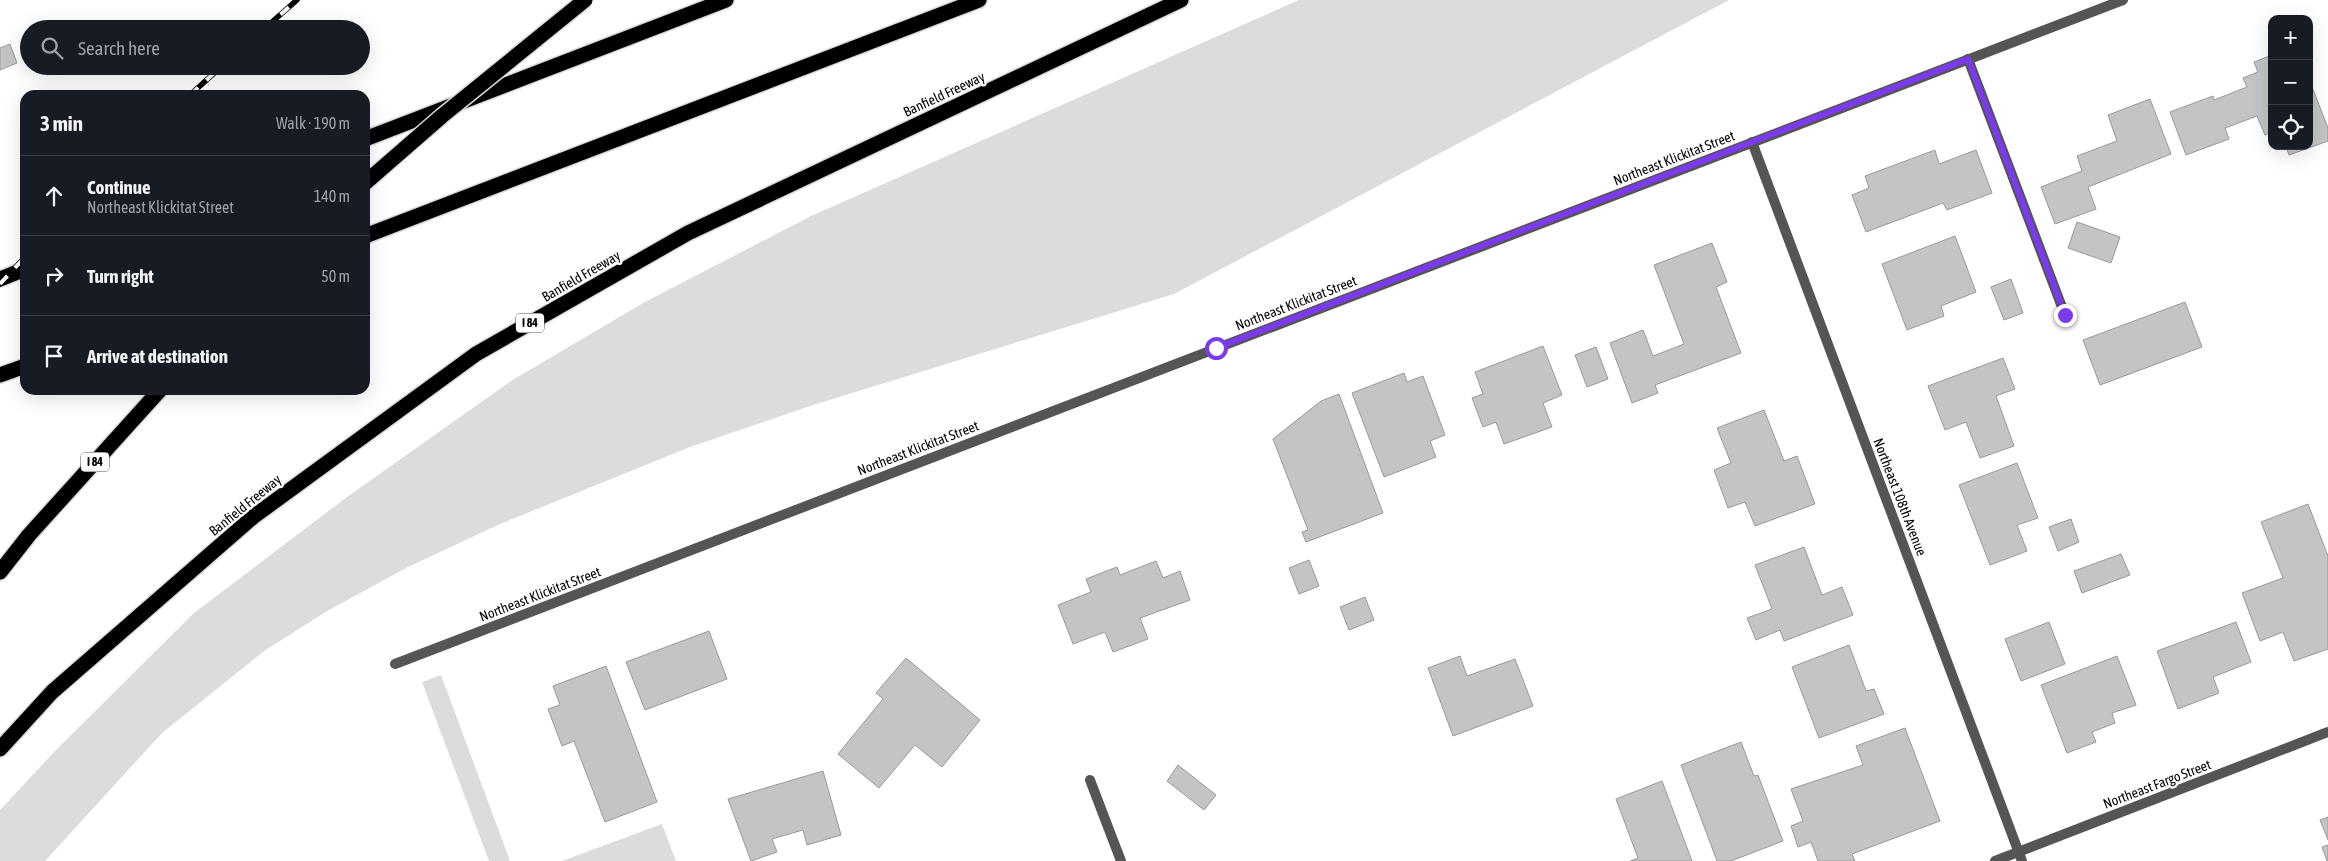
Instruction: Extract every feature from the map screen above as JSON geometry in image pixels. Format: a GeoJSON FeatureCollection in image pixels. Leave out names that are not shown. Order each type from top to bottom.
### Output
{"type":"FeatureCollection","features":[{"type":"Feature","properties":{"kind":"highway"},"geometry":{"type":"LineString","coordinates":[[370,179],[442,116],[584,0]]}},
{"type":"Feature","properties":{"kind":"highway"},"geometry":{"type":"LineString","coordinates":[[370,137],[726,0]]}},
{"type":"Feature","properties":{"kind":"highway"},"geometry":{"type":"LineString","coordinates":[[370,234],[979,0]]}},
{"type":"Feature","properties":{"kind":"highway","name":"Banfield Freeway"},"geometry":{"type":"LineString","coordinates":[[0,749],[52,692],[253,516],[476,354],[688,233],[1181,0]]}},
{"type":"Feature","properties":{"kind":"highway"},"geometry":{"type":"LineString","coordinates":[[0,279],[20,271]]}},
{"type":"Feature","properties":{"kind":"highway"},"geometry":{"type":"LineString","coordinates":[[0,375],[20,368]]}},
{"type":"Feature","properties":{"kind":"highway","name":"I 84"},"geometry":{"type":"LineString","coordinates":[[0,572],[29,535],[155,395]]}},
{"type":"Feature","properties":{"kind":"street","name":"Northeast Klickitat Street"},"geometry":{"type":"LineString","coordinates":[[395,664],[2123,0]]}},
{"type":"Feature","properties":{"kind":"street"},"geometry":{"type":"LineString","coordinates":[[1968,59],[2065,315]]}},
{"type":"Feature","properties":{"kind":"street","name":"Northeast 108th Avenue"},"geometry":{"type":"LineString","coordinates":[[1752,142],[2020,857]]}},
{"type":"Feature","properties":{"kind":"street","name":"Northeast Fargo Street"},"geometry":{"type":"LineString","coordinates":[[1995,861],[2020,857],[2328,732]]}},
{"type":"Feature","properties":{"kind":"street"},"geometry":{"type":"LineString","coordinates":[[1090,780],[1121,861]]}},
{"type":"Feature","properties":{"kind":"shaded area"},"geometry":{"type":"Polygon","coordinates":[[[1299,0],[1729,0],[1174,294],[813,405],[690,447],[500,524],[408,567],[327,611],[264,651],[162,733],[45,861],[0,861],[0,810],[55,751],[194,613],[347,497],[511,381],[643,303],[811,216],[1299,0]]]}},
{"type":"Feature","properties":{"kind":"shaded area"},"geometry":{"type":"Polygon","coordinates":[[[441,675],[510,861],[489,861],[422,682],[441,675]]]}},
{"type":"Feature","properties":{"kind":"shaded area"},"geometry":{"type":"Polygon","coordinates":[[[662,824],[676,861],[562,861],[662,824]]]}},
{"type":"Feature","properties":{"kind":"building"},"geometry":{"type":"Polygon","coordinates":[[[10,44],[17,63],[0,70],[0,48],[10,44]]]}},
{"type":"Feature","properties":{"kind":"building"},"geometry":{"type":"Polygon","coordinates":[[[2268,57],[2268,134],[2265,135],[2257,116],[2225,128],[2229,139],[2186,155],[2170,112],[2213,96],[2214,100],[2247,87],[2243,78],[2258,72],[2254,62],[2268,57]]]}},
{"type":"Feature","properties":{"kind":"building"},"geometry":{"type":"Polygon","coordinates":[[[2313,89],[2328,128],[2328,141],[2313,146],[2313,89]]]}},
{"type":"Feature","properties":{"kind":"building"},"geometry":{"type":"Polygon","coordinates":[[[2150,99],[2171,154],[2088,187],[2096,209],[2055,224],[2041,187],[2082,171],[2077,156],[2117,141],[2108,115],[2150,99]]]}},
{"type":"Feature","properties":{"kind":"building"},"geometry":{"type":"Polygon","coordinates":[[[1935,150],[1939,164],[1976,150],[1992,193],[1947,210],[1943,203],[1866,232],[1852,195],[1869,188],[1865,176],[1935,150]]]}},
{"type":"Feature","properties":{"kind":"building"},"geometry":{"type":"Polygon","coordinates":[[[2287,150],[2303,150],[2289,155],[2287,150]]]}},
{"type":"Feature","properties":{"kind":"building"},"geometry":{"type":"Polygon","coordinates":[[[2077,222],[2120,237],[2111,263],[2068,248],[2077,222]]]}},
{"type":"Feature","properties":{"kind":"building"},"geometry":{"type":"Polygon","coordinates":[[[1955,236],[1976,292],[1941,306],[1944,316],[1907,330],[1882,264],[1955,236]]]}},
{"type":"Feature","properties":{"kind":"building"},"geometry":{"type":"Polygon","coordinates":[[[1712,243],[1727,282],[1716,287],[1741,353],[1655,385],[1658,393],[1632,403],[1610,343],[1643,330],[1653,356],[1684,344],[1654,265],[1712,243]]]}},
{"type":"Feature","properties":{"kind":"building"},"geometry":{"type":"Polygon","coordinates":[[[2011,279],[2023,313],[2004,320],[1991,287],[2011,279]]]}},
{"type":"Feature","properties":{"kind":"building"},"geometry":{"type":"Polygon","coordinates":[[[2185,302],[2202,347],[2100,385],[2083,340],[2185,302]]]}},
{"type":"Feature","properties":{"kind":"building"},"geometry":{"type":"Polygon","coordinates":[[[1543,346],[1562,395],[1543,403],[1552,427],[1504,444],[1496,422],[1483,427],[1472,398],[1483,394],[1475,372],[1543,346]]]}},
{"type":"Feature","properties":{"kind":"building"},"geometry":{"type":"Polygon","coordinates":[[[1596,347],[1608,379],[1587,387],[1575,355],[1596,347]]]}},
{"type":"Feature","properties":{"kind":"building"},"geometry":{"type":"Polygon","coordinates":[[[2003,358],[2015,389],[1996,396],[2014,446],[1980,458],[1966,422],[1945,430],[1928,386],[2003,358]]]}},
{"type":"Feature","properties":{"kind":"building"},"geometry":{"type":"Polygon","coordinates":[[[1404,373],[1407,382],[1423,376],[1445,435],[1430,441],[1436,457],[1384,477],[1352,393],[1404,373]]]}},
{"type":"Feature","properties":{"kind":"building"},"geometry":{"type":"Polygon","coordinates":[[[1339,394],[1383,513],[1306,542],[1302,532],[1308,530],[1273,439],[1321,401],[1339,394]]]}},
{"type":"Feature","properties":{"kind":"building"},"geometry":{"type":"Polygon","coordinates":[[[1764,410],[1784,461],[1797,456],[1815,504],[1755,526],[1745,502],[1728,508],[1714,470],[1731,463],[1717,428],[1764,410]]]}},
{"type":"Feature","properties":{"kind":"building"},"geometry":{"type":"Polygon","coordinates":[[[2017,463],[2038,518],[2017,525],[2027,551],[1990,565],[1959,485],[2017,463]]]}},
{"type":"Feature","properties":{"kind":"building"},"geometry":{"type":"Polygon","coordinates":[[[2308,504],[2328,556],[2328,649],[2294,661],[2283,632],[2260,641],[2242,593],[2283,578],[2261,522],[2308,504]]]}},
{"type":"Feature","properties":{"kind":"building"},"geometry":{"type":"Polygon","coordinates":[[[2071,519],[2079,542],[2058,551],[2049,527],[2071,519]]]}},
{"type":"Feature","properties":{"kind":"building"},"geometry":{"type":"Polygon","coordinates":[[[1804,547],[1822,595],[1842,587],[1853,615],[1784,641],[1780,630],[1756,640],[1747,618],[1772,609],[1755,565],[1804,547]]]}},
{"type":"Feature","properties":{"kind":"building"},"geometry":{"type":"Polygon","coordinates":[[[2121,554],[2130,575],[2082,593],[2074,571],[2121,554]]]}},
{"type":"Feature","properties":{"kind":"building"},"geometry":{"type":"Polygon","coordinates":[[[1309,560],[1319,586],[1299,594],[1289,568],[1309,560]]]}},
{"type":"Feature","properties":{"kind":"building"},"geometry":{"type":"Polygon","coordinates":[[[1156,561],[1163,578],[1180,571],[1190,600],[1140,618],[1148,639],[1113,652],[1105,632],[1073,644],[1058,605],[1091,592],[1086,579],[1117,567],[1120,575],[1156,561]]]}},
{"type":"Feature","properties":{"kind":"building"},"geometry":{"type":"Polygon","coordinates":[[[1365,597],[1374,620],[1349,630],[1340,607],[1365,597]]]}},
{"type":"Feature","properties":{"kind":"building"},"geometry":{"type":"Polygon","coordinates":[[[2049,622],[2065,664],[2021,681],[2005,639],[2049,622]]]}},
{"type":"Feature","properties":{"kind":"building"},"geometry":{"type":"Polygon","coordinates":[[[2236,622],[2251,662],[2213,677],[2219,693],[2178,709],[2157,651],[2236,622]]]}},
{"type":"Feature","properties":{"kind":"building"},"geometry":{"type":"Polygon","coordinates":[[[709,631],[727,679],[645,710],[626,662],[709,631]]]}},
{"type":"Feature","properties":{"kind":"building"},"geometry":{"type":"Polygon","coordinates":[[[1849,645],[1866,691],[1874,689],[1884,714],[1819,738],[1792,667],[1849,645]]]}},
{"type":"Feature","properties":{"kind":"building"},"geometry":{"type":"Polygon","coordinates":[[[1460,656],[1467,676],[1515,659],[1533,706],[1453,736],[1428,668],[1460,656]]]}},
{"type":"Feature","properties":{"kind":"building"},"geometry":{"type":"Polygon","coordinates":[[[2117,656],[2136,705],[2112,713],[2115,723],[2092,732],[2096,742],[2067,753],[2041,685],[2117,656]]]}},
{"type":"Feature","properties":{"kind":"building"},"geometry":{"type":"Polygon","coordinates":[[[906,658],[980,720],[942,767],[915,745],[879,788],[838,754],[883,699],[876,693],[906,658]]]}},
{"type":"Feature","properties":{"kind":"building"},"geometry":{"type":"Polygon","coordinates":[[[606,666],[657,802],[605,822],[574,741],[562,746],[548,709],[560,705],[553,686],[606,666]]]}},
{"type":"Feature","properties":{"kind":"building"},"geometry":{"type":"Polygon","coordinates":[[[1905,728],[1940,821],[1852,854],[1855,861],[1818,861],[1811,842],[1798,847],[1791,826],[1803,821],[1791,789],[1863,765],[1856,746],[1905,728]]]}},
{"type":"Feature","properties":{"kind":"building"},"geometry":{"type":"Polygon","coordinates":[[[1741,742],[1754,776],[1758,775],[1783,841],[1731,861],[1717,861],[1681,765],[1741,742]]]}},
{"type":"Feature","properties":{"kind":"building"},"geometry":{"type":"Polygon","coordinates":[[[1178,765],[1216,795],[1204,810],[1167,781],[1178,765]]]}},
{"type":"Feature","properties":{"kind":"building"},"geometry":{"type":"Polygon","coordinates":[[[823,771],[841,835],[807,845],[803,830],[772,839],[777,852],[751,861],[728,799],[823,771]]]}},
{"type":"Feature","properties":{"kind":"building"},"geometry":{"type":"Polygon","coordinates":[[[1662,781],[1692,861],[1630,861],[1638,858],[1616,799],[1662,781]]]}},
{"type":"Feature","properties":{"kind":"building"},"geometry":{"type":"Polygon","coordinates":[[[2328,817],[2328,840],[2320,820],[2328,817]]]}},
{"type":"Feature","properties":{"kind":"building"},"geometry":{"type":"Polygon","coordinates":[[[2328,845],[2328,861],[2327,861],[2322,847],[2328,845]]]}},
{"type":"Feature","properties":{"kind":"railway"},"geometry":{"type":"LineString","coordinates":[[274,20],[297,0]]}},
{"type":"Feature","properties":{"kind":"railway"},"geometry":{"type":"LineString","coordinates":[[196,90],[212,75]]}},
{"type":"Feature","properties":{"kind":"railway"},"geometry":{"type":"LineString","coordinates":[[0,284],[20,262]]}},
{"type":"Feature","properties":{"kind":"route"},"geometry":{"type":"LineString","coordinates":[[1216,348],[1968,59],[2065,315]]}}]}
